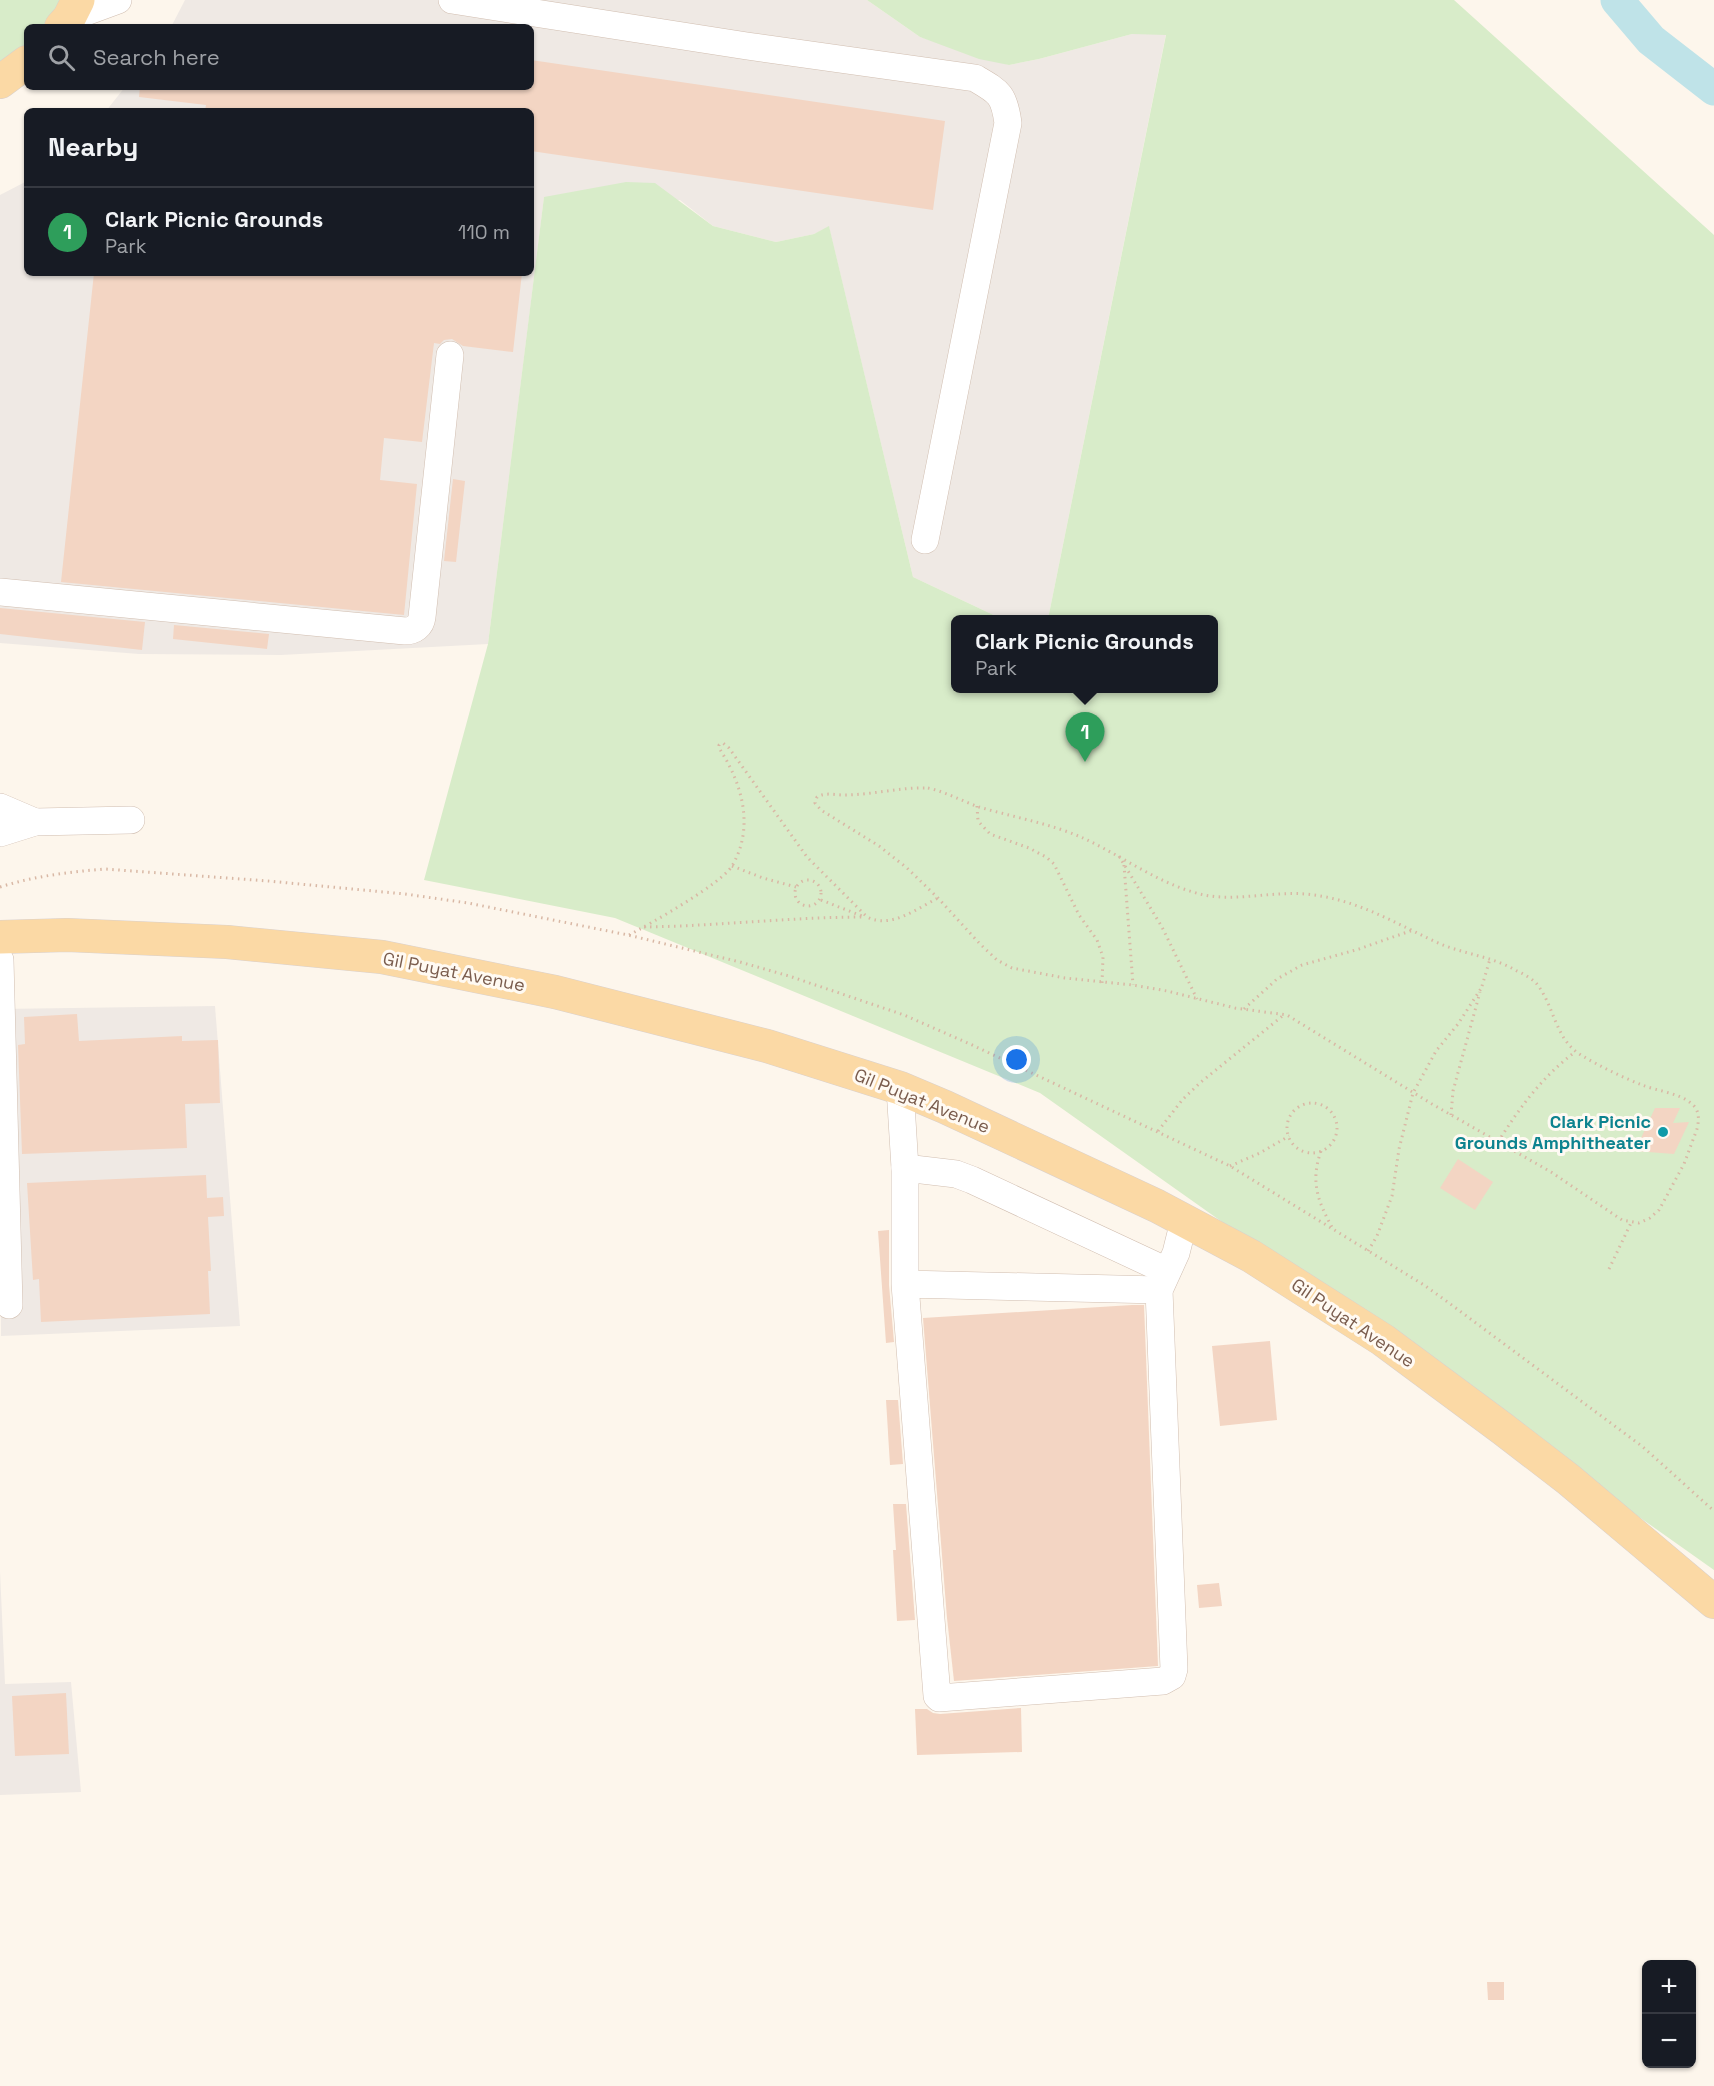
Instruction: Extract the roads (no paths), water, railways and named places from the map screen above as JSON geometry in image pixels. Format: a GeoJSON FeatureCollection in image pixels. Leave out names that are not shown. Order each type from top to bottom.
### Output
{"type":"FeatureCollection","features":[{"type":"Feature","properties":{"kind":"main road"},"geometry":{"type":"LineString","coordinates":[[0,82],[24,64]]}},
{"type":"Feature","properties":{"kind":"main road","name":"Gil Puyat Avenue"},"geometry":{"type":"LineString","coordinates":[[0,937],[67,935],[227,942],[382,957],[600,1003],[767,1046],[900,1088],[956,1112],[1184,1221],[1251,1256],[1383,1340],[1568,1479],[1714,1602]]}},
{"type":"Feature","properties":{"kind":"lane"},"geometry":{"type":"LineString","coordinates":[[69,15],[118,0]]}},
{"type":"Feature","properties":{"kind":"lane"},"geometry":{"type":"LineString","coordinates":[[452,0],[747,46],[975,78],[995,90],[1005,104],[1008,123],[926,540]]}},
{"type":"Feature","properties":{"kind":"lane"},"geometry":{"type":"LineString","coordinates":[[0,592],[414,630],[419,625],[422,616],[450,355]]}},
{"type":"Feature","properties":{"kind":"lane"},"geometry":{"type":"LineString","coordinates":[[0,807],[35,822]]}},
{"type":"Feature","properties":{"kind":"lane"},"geometry":{"type":"LineString","coordinates":[[0,833],[35,822],[131,820]]}},
{"type":"Feature","properties":{"kind":"lane"},"geometry":{"type":"LineString","coordinates":[[0,960],[9,1305]]}},
{"type":"Feature","properties":{"kind":"lane"},"geometry":{"type":"LineString","coordinates":[[900,1088],[905,1168],[905,1284],[936,1692],[939,1698],[1163,1681],[1172,1676],[1174,1669],[1163,1280],[1176,1253],[1184,1221]]}},
{"type":"Feature","properties":{"kind":"lane"},"geometry":{"type":"LineString","coordinates":[[905,1168],[956,1174],[972,1180],[1163,1280]]}},
{"type":"Feature","properties":{"kind":"lane"},"geometry":{"type":"LineString","coordinates":[[905,1284],[1163,1280]]}},
{"type":"Feature","properties":{"kind":"waterway"},"geometry":{"type":"LineString","coordinates":[[1617,0],[1651,40],[1714,89]]}},
{"type":"Feature","properties":{"kind":"place","name":"Clark Picnic Grounds"},"geometry":{"type":"Point","coordinates":[1085,762]}},
{"type":"Feature","properties":{"kind":"place","name":"Clark Picnic Grounds Amphitheater"},"geometry":{"type":"Point","coordinates":[1663,1132]}}]}
